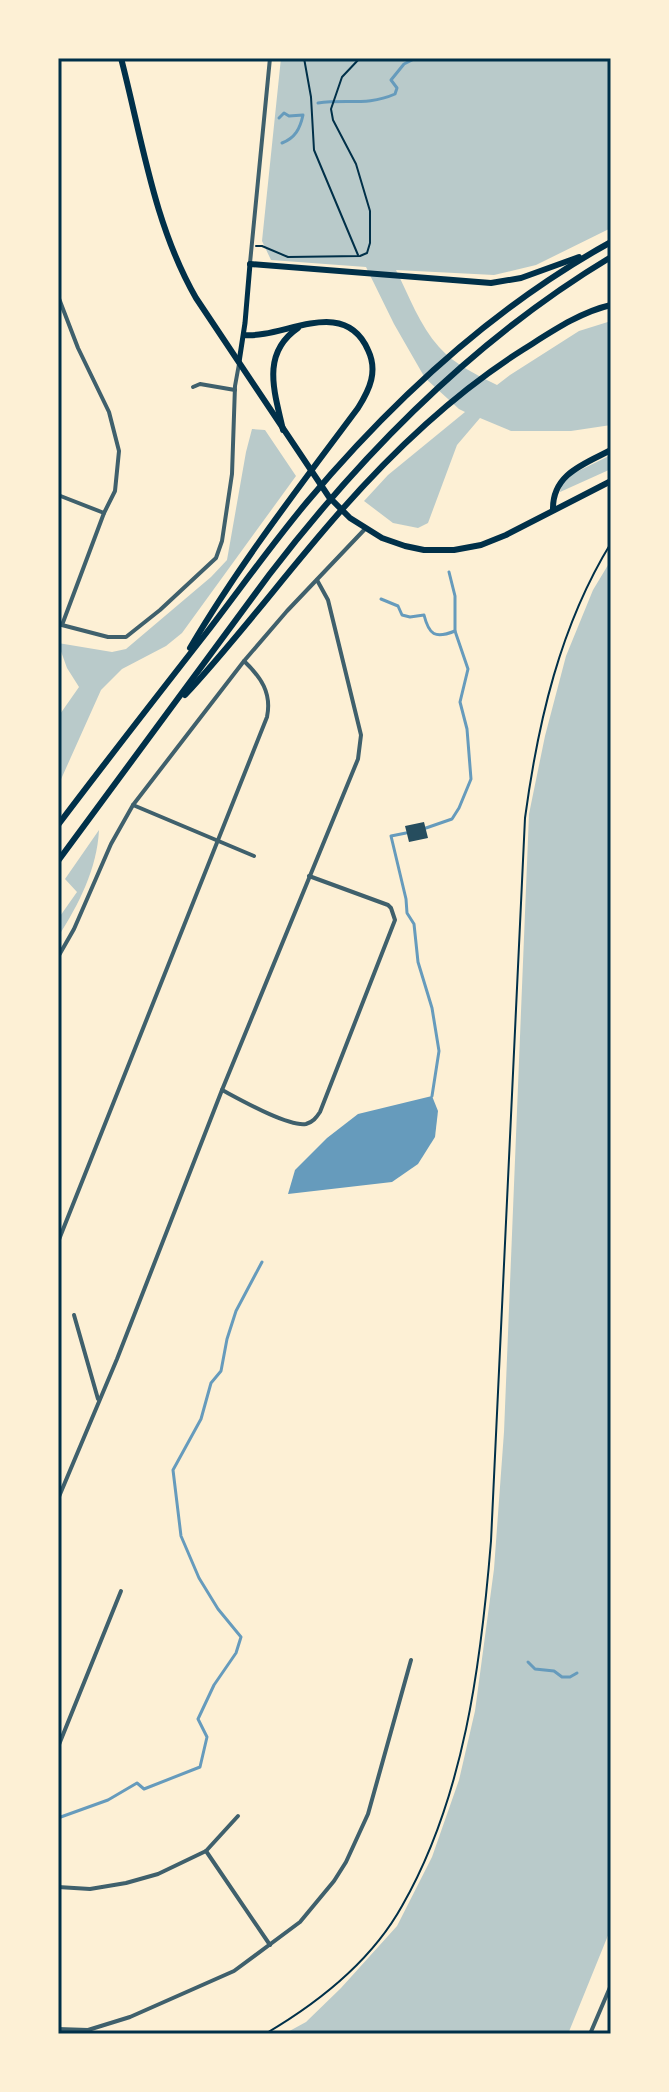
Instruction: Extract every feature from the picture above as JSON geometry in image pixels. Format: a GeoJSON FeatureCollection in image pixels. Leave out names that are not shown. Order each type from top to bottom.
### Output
{"type":"FeatureCollection","features":[{"type":"Feature","properties":{"kind":"main road"},"geometry":{"type":"LineString","coordinates":[[121,58],[170,247],[181,273],[283,430],[343,513],[365,529],[390,541],[424,550],[454,550],[488,543],[611,481]]}},
{"type":"Feature","properties":{"kind":"main road"},"geometry":{"type":"LineString","coordinates":[[58,825],[306,503],[342,464],[409,394],[468,342],[541,286],[611,242]]}},
{"type":"Feature","properties":{"kind":"main road"},"geometry":{"type":"LineString","coordinates":[[239,364],[250,264],[491,283],[521,278],[593,252]]}},
{"type":"Feature","properties":{"kind":"main road"},"geometry":{"type":"LineString","coordinates":[[58,861],[269,575],[348,479],[413,410],[488,344],[548,298],[611,257]]}},
{"type":"Feature","properties":{"kind":"main road"},"geometry":{"type":"LineString","coordinates":[[166,715],[209,669],[324,530],[411,437],[478,381],[553,332],[585,314],[611,305]]}},
{"type":"Feature","properties":{"kind":"main road"},"geometry":{"type":"LineString","coordinates":[[177,671],[212,610],[367,393],[373,374],[372,359],[366,345],[350,329],[331,322],[312,322],[265,334],[244,335]]}},
{"type":"Feature","properties":{"kind":"main road"},"geometry":{"type":"LineString","coordinates":[[283,430],[273,381],[274,359],[287,337],[312,322]]}},
{"type":"Feature","properties":{"kind":"main road"},"geometry":{"type":"LineString","coordinates":[[553,510],[554,493],[565,475],[611,450]]}},
{"type":"Feature","properties":{"kind":"street"},"geometry":{"type":"LineString","coordinates":[[250,264],[270,58]]}},
{"type":"Feature","properties":{"kind":"street"},"geometry":{"type":"LineString","coordinates":[[58,296],[114,426],[119,451],[115,491],[60,625],[108,637],[126,637],[216,558],[222,541],[232,474],[239,364]]}},
{"type":"Feature","properties":{"kind":"street"},"geometry":{"type":"LineString","coordinates":[[193,387],[200,384],[235,390]]}},
{"type":"Feature","properties":{"kind":"street"},"geometry":{"type":"LineString","coordinates":[[58,495],[104,513]]}},
{"type":"Feature","properties":{"kind":"street"},"geometry":{"type":"LineString","coordinates":[[58,957],[74,929],[111,844],[133,805],[271,628],[365,529]]}},
{"type":"Feature","properties":{"kind":"street"},"geometry":{"type":"LineString","coordinates":[[58,1499],[358,759],[361,735],[328,600],[317,580]]}},
{"type":"Feature","properties":{"kind":"street"},"geometry":{"type":"LineString","coordinates":[[58,1242],[268,711],[265,687],[244,661]]}},
{"type":"Feature","properties":{"kind":"street"},"geometry":{"type":"LineString","coordinates":[[133,805],[254,856]]}},
{"type":"Feature","properties":{"kind":"street"},"geometry":{"type":"LineString","coordinates":[[222,1090],[287,1121],[302,1125],[316,1118],[395,920],[391,908],[309,876]]}},
{"type":"Feature","properties":{"kind":"street"},"geometry":{"type":"LineString","coordinates":[[74,1315],[98,1401]]}},
{"type":"Feature","properties":{"kind":"street"},"geometry":{"type":"LineString","coordinates":[[58,1747],[121,1591]]}},
{"type":"Feature","properties":{"kind":"street"},"geometry":{"type":"LineString","coordinates":[[58,2029],[88,2030],[130,2017],[234,1971],[300,1922],[346,1862],[368,1814],[411,1660]]}},
{"type":"Feature","properties":{"kind":"street"},"geometry":{"type":"LineString","coordinates":[[58,1887],[90,1889],[158,1874],[206,1851],[238,1816]]}},
{"type":"Feature","properties":{"kind":"street"},"geometry":{"type":"LineString","coordinates":[[206,1851],[270,1945]]}},
{"type":"Feature","properties":{"kind":"street"},"geometry":{"type":"LineString","coordinates":[[590,2034],[611,1985]]}},
{"type":"Feature","properties":{"kind":"path"},"geometry":{"type":"LineString","coordinates":[[304,58],[311,97],[314,150],[359,256]]}},
{"type":"Feature","properties":{"kind":"path"},"geometry":{"type":"LineString","coordinates":[[252,245],[288,257],[359,256],[367,253],[370,211],[354,160],[333,120],[332,104],[342,77],[360,58]]}},
{"type":"Feature","properties":{"kind":"path"},"geometry":{"type":"LineString","coordinates":[[265,2034],[304,2011],[327,1991],[362,1958],[402,1908],[428,1856],[462,1745],[486,1603],[491,1541],[527,805],[552,678],[590,580],[611,543]]}},
{"type":"Feature","properties":{"kind":"shaded area"},"geometry":{"type":"Polygon","coordinates":[[[281,58],[611,58],[611,228],[536,265],[494,275],[396,270],[420,320],[439,347],[459,364],[497,385],[579,331],[611,321],[611,425],[571,431],[511,431],[480,418],[457,445],[428,523],[418,528],[393,523],[364,501],[388,475],[465,412],[425,378],[366,267],[271,260],[262,241],[281,58]]]}},
{"type":"Feature","properties":{"kind":"shaded area"},"geometry":{"type":"Polygon","coordinates":[[[252,429],[265,430],[296,476],[182,633],[166,646],[122,669],[101,690],[58,786],[58,717],[79,687],[67,668],[58,643],[112,652],[126,649],[227,560],[252,429]]]}},
{"type":"Feature","properties":{"kind":"shaded area"},"geometry":{"type":"Polygon","coordinates":[[[611,455],[611,469],[560,492],[568,476],[611,455]]]}},
{"type":"Feature","properties":{"kind":"shaded area"},"geometry":{"type":"Polygon","coordinates":[[[611,560],[611,1928],[568,2034],[284,2034],[306,2022],[397,1926],[432,1857],[459,1780],[475,1711],[494,1569],[504,1432],[529,814],[566,656],[593,590],[611,560]]]}},
{"type":"Feature","properties":{"kind":"shaded area"},"geometry":{"type":"Polygon","coordinates":[[[99,830],[95,859],[86,886],[58,937],[58,919],[77,892],[65,879],[99,830]]]}},
{"type":"Feature","properties":{"kind":"water"},"geometry":{"type":"Polygon","coordinates":[[[432,1096],[438,1111],[435,1137],[418,1164],[392,1182],[288,1194],[295,1170],[327,1138],[358,1114],[432,1096]]]}},
{"type":"Feature","properties":{"kind":"building"},"geometry":{"type":"Polygon","coordinates":[[[424,822],[428,838],[409,842],[405,826],[424,822]]]}},
{"type":"Feature","properties":{"kind":"waterway"},"geometry":{"type":"LineString","coordinates":[[318,103],[366,101],[395,94],[397,88],[391,80],[404,64],[416,58]]}},
{"type":"Feature","properties":{"kind":"waterway"},"geometry":{"type":"LineString","coordinates":[[279,118],[284,113],[289,116],[303,115],[296,132],[282,143]]}},
{"type":"Feature","properties":{"kind":"waterway"},"geometry":{"type":"LineString","coordinates":[[426,828],[452,819],[471,779],[467,729],[460,702],[468,669],[455,631],[455,596],[449,572]]}},
{"type":"Feature","properties":{"kind":"waterway"},"geometry":{"type":"LineString","coordinates":[[381,599],[398,606],[402,615],[424,615],[434,634],[455,631]]}},
{"type":"Feature","properties":{"kind":"waterway"},"geometry":{"type":"LineString","coordinates":[[406,833],[391,836],[407,913],[414,924],[418,962],[432,1008],[439,1051],[432,1096]]}},
{"type":"Feature","properties":{"kind":"waterway"},"geometry":{"type":"LineString","coordinates":[[58,1818],[108,1800],[137,1783],[144,1789],[200,1767],[207,1737],[198,1719],[214,1685],[236,1653],[241,1637],[218,1609],[199,1578],[181,1536],[173,1470],[201,1419],[211,1383],[221,1371],[236,1311],[262,1262]]}},
{"type":"Feature","properties":{"kind":"waterway"},"geometry":{"type":"LineString","coordinates":[[528,1662],[535,1669],[554,1671],[562,1677],[577,1673]]}}]}
